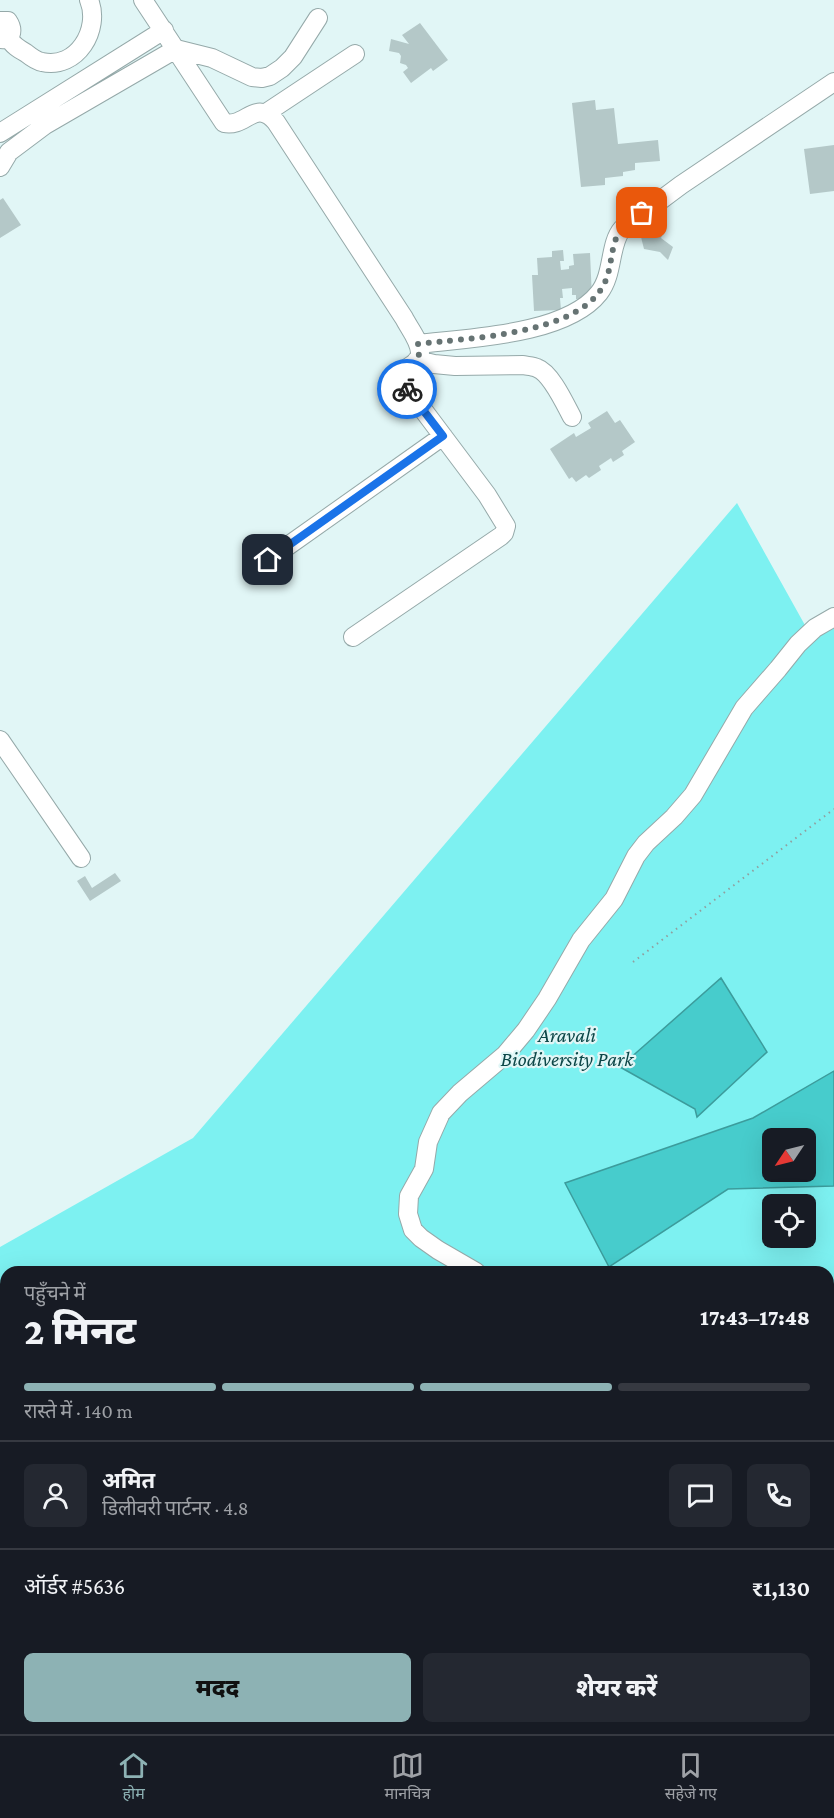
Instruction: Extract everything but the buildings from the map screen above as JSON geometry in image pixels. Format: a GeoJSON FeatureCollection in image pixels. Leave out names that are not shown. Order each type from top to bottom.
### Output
{"type":"FeatureCollection","features":[{"type":"Feature","properties":{"kind":"street"},"geometry":{"type":"LineString","coordinates":[[0,21],[8,21],[12,26],[12,33],[4,38],[40,62],[57,62],[77,52],[89,36],[93,13],[89,0]]}},
{"type":"Feature","properties":{"kind":"street"},"geometry":{"type":"LineString","coordinates":[[144,0],[224,123],[232,124],[259,112],[266,113],[276,122],[404,318],[417,352],[434,364],[522,365],[537,368],[553,383],[572,417]]}},
{"type":"Feature","properties":{"kind":"street"},"geometry":{"type":"LineString","coordinates":[[0,167],[9,152],[45,125],[176,49],[212,58],[252,76],[262,78],[282,68],[293,57],[318,18]]}},
{"type":"Feature","properties":{"kind":"street"},"geometry":{"type":"LineString","coordinates":[[0,133],[164,30]]}},
{"type":"Feature","properties":{"kind":"street"},"geometry":{"type":"LineString","coordinates":[[266,113],[355,54]]}},
{"type":"Feature","properties":{"kind":"street"},"geometry":{"type":"LineString","coordinates":[[353,638],[504,533],[506,529],[505,523],[403,383],[402,373],[417,352],[525,331],[573,315],[600,292],[610,270],[617,237],[622,229],[681,185],[834,82]]}},
{"type":"Feature","properties":{"kind":"street"},"geometry":{"type":"LineString","coordinates":[[268,560],[443,436]]}},
{"type":"Feature","properties":{"kind":"street"},"geometry":{"type":"LineString","coordinates":[[466,1266],[421,1238],[414,1230],[408,1214],[409,1196],[424,1169],[428,1142],[441,1113],[460,1093],[505,1055],[526,1030],[581,940],[614,899],[636,856],[646,843],[675,817],[693,795],[744,708],[798,644],[815,628],[834,617]]}},
{"type":"Feature","properties":{"kind":"street"},"geometry":{"type":"LineString","coordinates":[[0,740],[81,858]]}},
{"type":"Feature","properties":{"kind":"path"},"geometry":{"type":"LineString","coordinates":[[633,962],[834,809]]}},
{"type":"Feature","properties":{"kind":"green space","name":"Aravali Biodiversity Park"},"geometry":{"type":"Polygon","coordinates":[[[737,503],[811,636],[834,625],[834,1266],[0,1266],[0,1247],[193,1138],[737,503]]]}},
{"type":"Feature","properties":{"kind":"shaded area"},"geometry":{"type":"Polygon","coordinates":[[[721,978],[767,1052],[697,1117],[695,1109],[620,1067],[721,978]]]}},
{"type":"Feature","properties":{"kind":"shaded area"},"geometry":{"type":"Polygon","coordinates":[[[834,1071],[834,1186],[728,1189],[608,1266],[565,1183],[753,1118],[834,1071]]]}},
{"type":"Feature","properties":{"kind":"way so far"},"geometry":{"type":"LineString","coordinates":[[407,389],[401,375],[419,357],[418,344],[525,331],[573,315],[587,305],[600,292],[606,281],[619,233],[642,213]]}},
{"type":"Feature","properties":{"kind":"route"},"geometry":{"type":"LineString","coordinates":[[268,560],[443,436],[407,389]]}}]}
